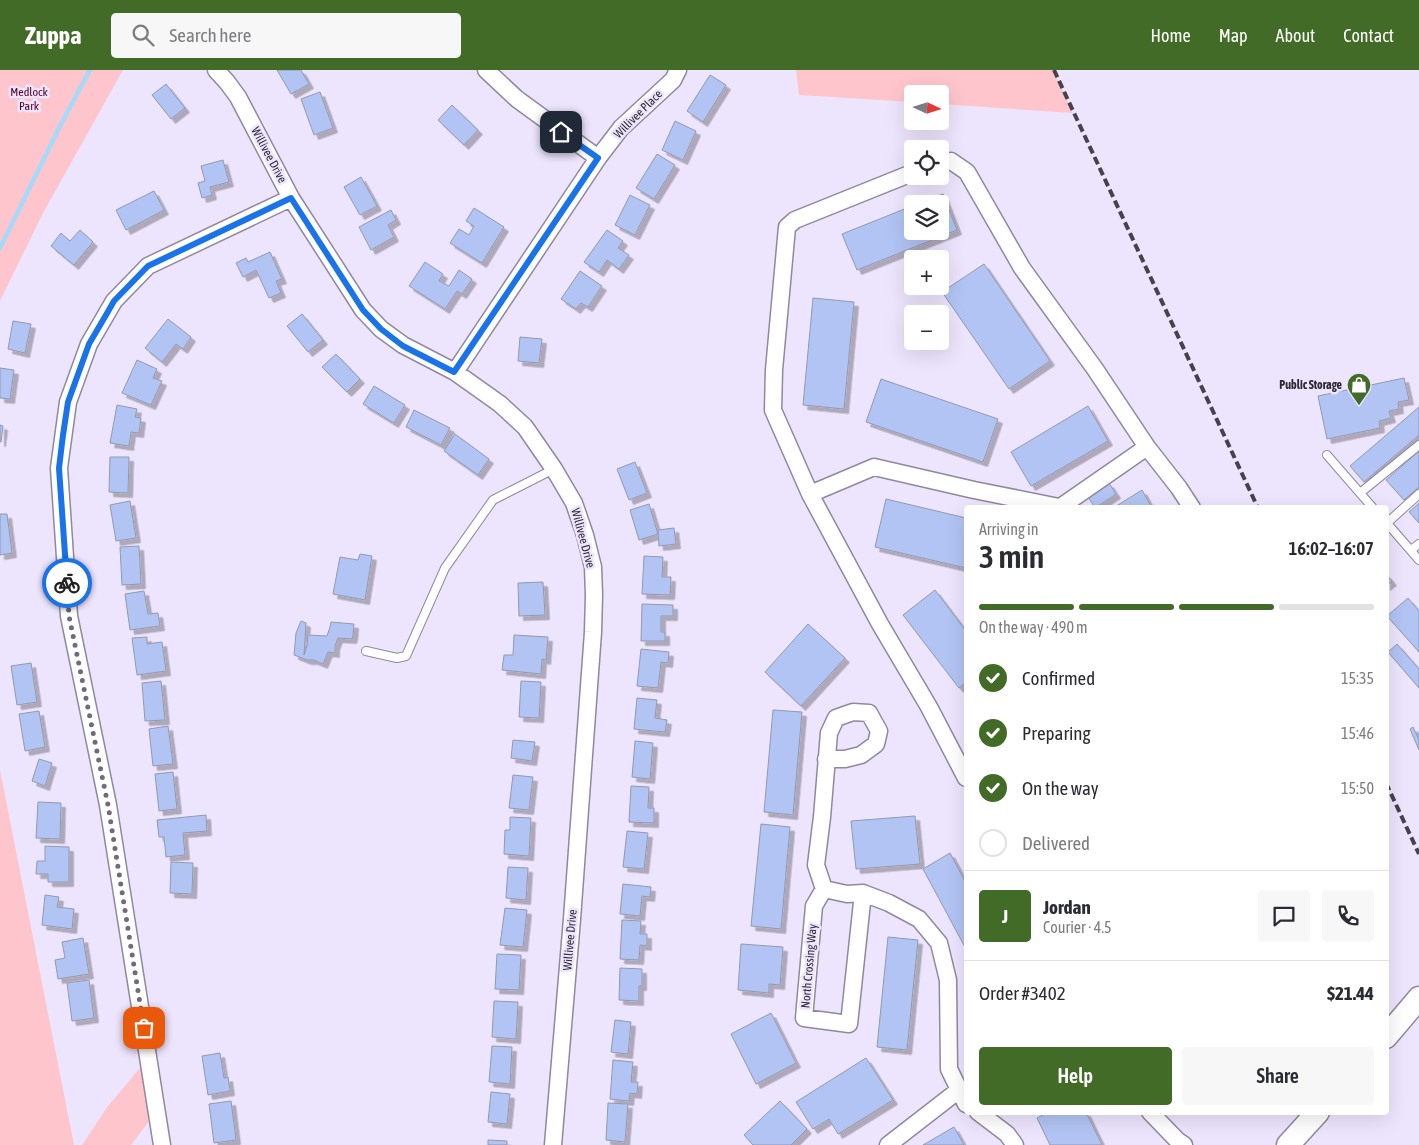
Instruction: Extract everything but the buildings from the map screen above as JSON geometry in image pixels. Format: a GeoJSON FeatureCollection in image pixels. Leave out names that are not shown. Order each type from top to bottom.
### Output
{"type":"FeatureCollection","features":[{"type":"Feature","properties":{"kind":"main road"},"geometry":{"type":"LineString","coordinates":[[1389,1033],[1419,998]]}},
{"type":"Feature","properties":{"kind":"main road"},"geometry":{"type":"LineString","coordinates":[[1288,1145],[1315,1115]]}},
{"type":"Feature","properties":{"kind":"street","name":"Willivee Drive"},"geometry":{"type":"LineString","coordinates":[[216,70],[238,97],[291,198],[363,310],[381,329],[403,346],[454,372],[500,404],[525,427],[554,469],[574,503],[585,535],[593,567],[594,595],[590,671],[553,1145]]}},
{"type":"Feature","properties":{"kind":"street"},"geometry":{"type":"LineString","coordinates":[[486,70],[518,99],[598,158]]}},
{"type":"Feature","properties":{"kind":"street","name":"Willivee Place"},"geometry":{"type":"LineString","coordinates":[[454,372],[598,158],[621,128],[673,80],[678,70]]}},
{"type":"Feature","properties":{"kind":"street"},"geometry":{"type":"LineString","coordinates":[[949,161],[966,172],[1022,268],[1094,369],[1147,448],[1190,505]]}},
{"type":"Feature","properties":{"kind":"street"},"geometry":{"type":"LineString","coordinates":[[904,176],[795,220],[787,226],[774,370],[773,410],[810,494],[880,624],[929,707],[964,774]]}},
{"type":"Feature","properties":{"kind":"street"},"geometry":{"type":"LineString","coordinates":[[162,1145],[108,805],[69,616],[59,468],[68,402],[89,344],[114,301],[148,266],[291,198]]}},
{"type":"Feature","properties":{"kind":"street"},"geometry":{"type":"LineString","coordinates":[[1062,505],[1147,448]]}},
{"type":"Feature","properties":{"kind":"street"},"geometry":{"type":"LineString","coordinates":[[810,494],[874,467],[1049,505]]}},
{"type":"Feature","properties":{"kind":"street"},"geometry":{"type":"LineString","coordinates":[[826,759],[816,865],[824,889],[847,894],[863,893],[889,903],[919,919],[939,943],[948,980],[949,1069],[963,1097],[888,1145]]}},
{"type":"Feature","properties":{"kind":"street","name":"North Crossing Way"},"geometry":{"type":"LineString","coordinates":[[824,889],[814,906],[804,1018],[849,1024],[863,893]]}},
{"type":"Feature","properties":{"kind":"street"},"geometry":{"type":"LineString","coordinates":[[982,1115],[1007,1134],[1015,1145]]}},
{"type":"Feature","properties":{"kind":"street"},"geometry":{"type":"LineString","coordinates":[[1153,1115],[1184,1145]]}},
{"type":"Feature","properties":{"kind":"lane"},"geometry":{"type":"LineString","coordinates":[[1360,493],[1419,445]]}},
{"type":"Feature","properties":{"kind":"lane"},"geometry":{"type":"LineString","coordinates":[[1327,455],[1370,505]]}},
{"type":"Feature","properties":{"kind":"lane"},"geometry":{"type":"LineString","coordinates":[[366,651],[397,658],[406,656],[445,568],[493,500],[554,469]]}},
{"type":"Feature","properties":{"kind":"lane"},"geometry":{"type":"LineString","coordinates":[[1389,520],[1419,494]]}},
{"type":"Feature","properties":{"kind":"lane"},"geometry":{"type":"LineString","coordinates":[[1389,526],[1419,560]]}},
{"type":"Feature","properties":{"kind":"lane"},"geometry":{"type":"LineString","coordinates":[[1411,550],[1419,544]]}},
{"type":"Feature","properties":{"kind":"green space","name":"Medlock Park"},"geometry":{"type":"Polygon","coordinates":[[[0,70],[123,70],[43,213],[0,301],[0,70]]]}},
{"type":"Feature","properties":{"kind":"green space"},"geometry":{"type":"Polygon","coordinates":[[[796,70],[1053,70],[1073,113],[949,105],[949,85],[904,85],[904,102],[799,95],[796,70]]]}},
{"type":"Feature","properties":{"kind":"green space"},"geometry":{"type":"Polygon","coordinates":[[[0,770],[74,1145],[0,1145],[0,770]]]}},
{"type":"Feature","properties":{"kind":"green space"},"geometry":{"type":"Polygon","coordinates":[[[145,1062],[153,1116],[131,1145],[82,1145],[108,1106],[145,1062]]]}},
{"type":"Feature","properties":{"kind":"waterway"},"geometry":{"type":"LineString","coordinates":[[0,248],[61,124],[90,70]]}},
{"type":"Feature","properties":{"kind":"railway"},"geometry":{"type":"LineString","coordinates":[[1054,70],[1257,505]]}},
{"type":"Feature","properties":{"kind":"railway"},"geometry":{"type":"LineString","coordinates":[[1389,789],[1419,854]]}},
{"type":"Feature","properties":{"kind":"way so far"},"geometry":{"type":"LineString","coordinates":[[67,583],[69,616],[108,805],[144,1028]]}},
{"type":"Feature","properties":{"kind":"place","name":"Public Storage"},"geometry":{"type":"Point","coordinates":[1359,406]}},
{"type":"Feature","properties":{"kind":"route"},"geometry":{"type":"LineString","coordinates":[[67,583],[59,468],[68,402],[89,344],[114,301],[148,266],[291,198],[363,310],[381,329],[403,346],[454,372],[598,158],[561,132]]}}]}
